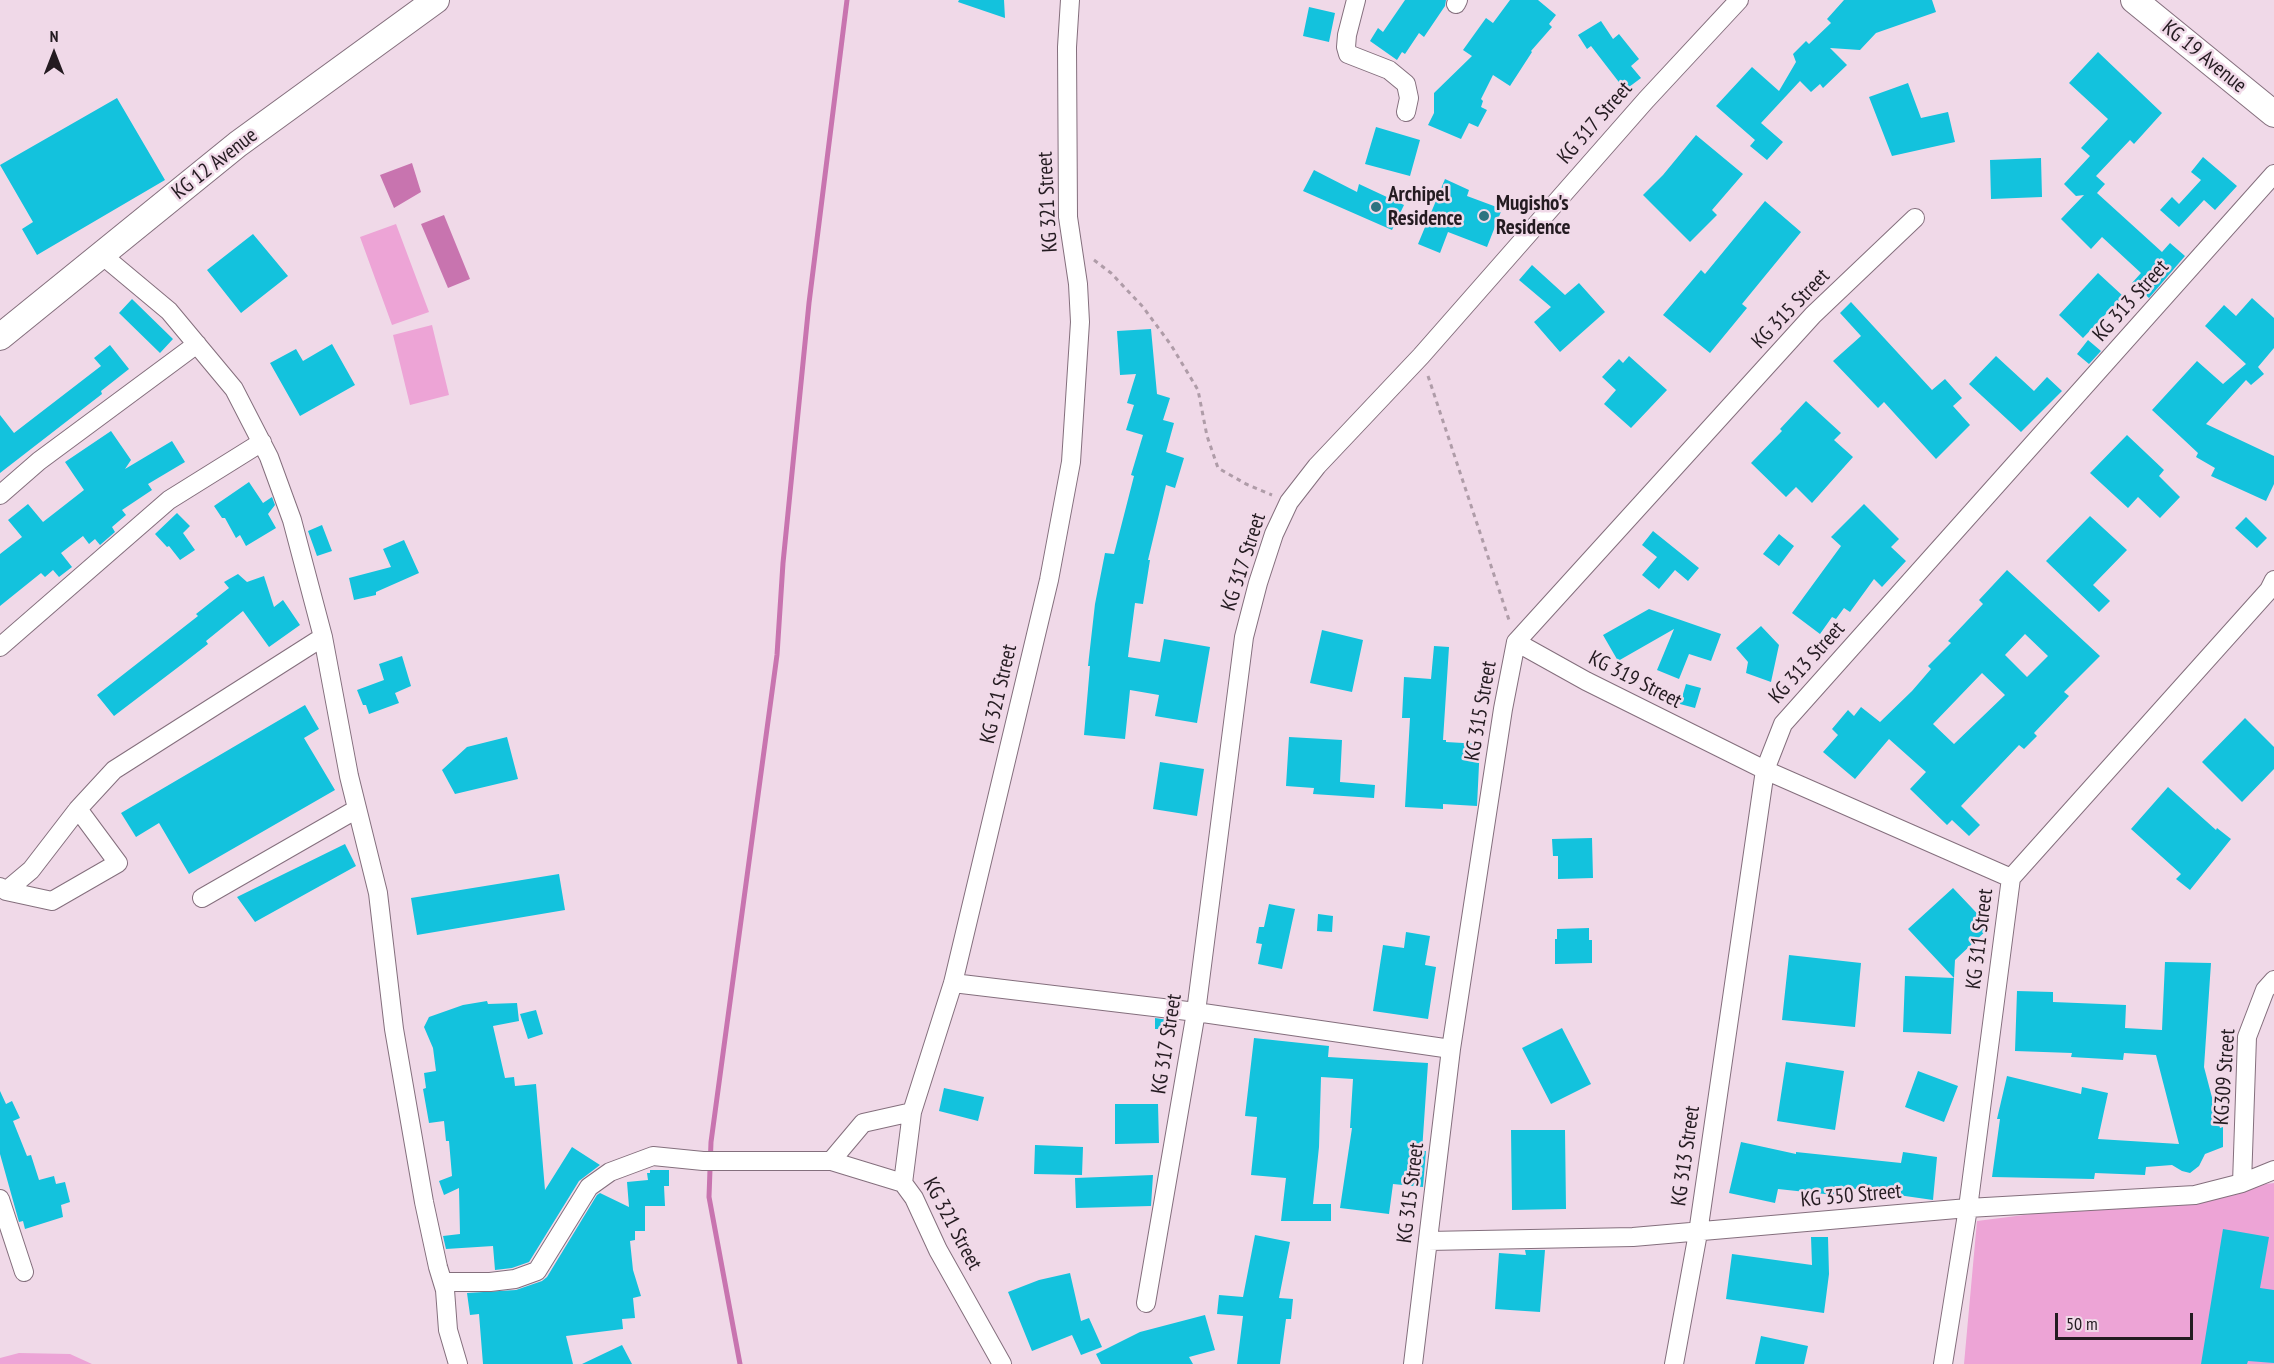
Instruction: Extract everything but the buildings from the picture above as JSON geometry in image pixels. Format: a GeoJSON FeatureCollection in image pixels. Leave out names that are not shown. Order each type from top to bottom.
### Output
{"type":"FeatureCollection","features":[{"type":"Feature","properties":{"kind":"main road","name":"KG 12 Avenue"},"geometry":{"type":"LineString","coordinates":[[0,337],[238,144],[436,0]]}},
{"type":"Feature","properties":{"kind":"main road","name":"KG 19 Avenue"},"geometry":{"type":"LineString","coordinates":[[2134,0],[2274,114]]}},
{"type":"Feature","properties":{"kind":"street","name":"KG 321 Street"},"geometry":{"type":"LineString","coordinates":[[1002,1364],[938,1250],[914,1198],[903,1184],[912,1112],[953,983],[1049,580],[1071,462],[1080,322],[1078,284],[1068,217],[1067,47],[1070,0]]}},
{"type":"Feature","properties":{"kind":"street"},"geometry":{"type":"LineString","coordinates":[[1356,0],[1347,35],[1348,54],[1353,58],[1389,70],[1407,84],[1409,98],[1406,112]]}},
{"type":"Feature","properties":{"kind":"street","name":"KG 317 Street"},"geometry":{"type":"LineString","coordinates":[[1146,1303],[1196,1012],[1244,637],[1274,534],[1289,502],[1317,466],[1421,356],[1646,100],[1739,0]]}},
{"type":"Feature","properties":{"kind":"street","name":"KG 313 Street"},"geometry":{"type":"LineString","coordinates":[[1674,1364],[1698,1233],[1765,770],[1783,724],[2274,174]]}},
{"type":"Feature","properties":{"kind":"street","name":"KG 315 Street"},"geometry":{"type":"LineString","coordinates":[[1413,1364],[1451,1049],[1503,709],[1516,642],[1813,315],[1915,218]]}},
{"type":"Feature","properties":{"kind":"street"},"geometry":{"type":"LineString","coordinates":[[102,255],[168,311],[234,389],[269,457],[292,519],[323,637],[357,810],[378,894],[394,1029],[424,1202],[443,1282],[448,1330],[458,1364]]}},
{"type":"Feature","properties":{"kind":"street"},"geometry":{"type":"LineString","coordinates":[[0,495],[39,461],[197,344]]}},
{"type":"Feature","properties":{"kind":"street"},"geometry":{"type":"LineString","coordinates":[[0,647],[170,500],[262,442]]}},
{"type":"Feature","properties":{"kind":"street","name":"KG 311 Street"},"geometry":{"type":"LineString","coordinates":[[1943,1364],[1968,1208],[2011,878],[2261,599],[2274,580]]}},
{"type":"Feature","properties":{"kind":"street"},"geometry":{"type":"LineString","coordinates":[[3,889],[31,870],[78,810],[114,770],[323,637]]}},
{"type":"Feature","properties":{"kind":"street","name":"KG 319 Street"},"geometry":{"type":"LineString","coordinates":[[1516,642],[1586,681],[1765,770],[2011,878]]}},
{"type":"Feature","properties":{"kind":"street"},"geometry":{"type":"LineString","coordinates":[[3,889],[52,901],[118,862],[78,810]]}},
{"type":"Feature","properties":{"kind":"street"},"geometry":{"type":"LineString","coordinates":[[202,898],[357,810]]}},
{"type":"Feature","properties":{"kind":"street","name":"KG309 Street"},"geometry":{"type":"LineString","coordinates":[[2242,1184],[2247,1037],[2265,990],[2274,980]]}},
{"type":"Feature","properties":{"kind":"street"},"geometry":{"type":"LineString","coordinates":[[953,983],[1196,1012],[1451,1049]]}},
{"type":"Feature","properties":{"kind":"street"},"geometry":{"type":"LineString","coordinates":[[831,1161],[863,1123],[912,1112]]}},
{"type":"Feature","properties":{"kind":"street"},"geometry":{"type":"LineString","coordinates":[[443,1282],[490,1282],[515,1279],[537,1271],[589,1187],[610,1172],[653,1156],[703,1161],[831,1161],[903,1184]]}},
{"type":"Feature","properties":{"kind":"street","name":"KG 350 Street"},"geometry":{"type":"LineString","coordinates":[[1428,1241],[1633,1237],[1968,1208],[2195,1195],[2242,1184],[2274,1170]]}},
{"type":"Feature","properties":{"kind":"street"},"geometry":{"type":"LineString","coordinates":[[0,1199],[24,1272]]}},
{"type":"Feature","properties":{"kind":"path"},"geometry":{"type":"LineString","coordinates":[[1071,243],[1111,273],[1143,307],[1171,345],[1198,390],[1207,436],[1218,468],[1246,484],[1289,502]]}},
{"type":"Feature","properties":{"kind":"path"},"geometry":{"type":"LineString","coordinates":[[1421,356],[1516,642]]}},
{"type":"Feature","properties":{"kind":"shaded area"},"geometry":{"type":"Polygon","coordinates":[[[412,163],[421,192],[394,208],[380,175],[412,163]]]}},
{"type":"Feature","properties":{"kind":"shaded area"},"geometry":{"type":"Polygon","coordinates":[[[444,215],[470,279],[448,288],[421,224],[444,215]]]}},
{"type":"Feature","properties":{"kind":"shaded area"},"geometry":{"type":"Polygon","coordinates":[[[396,224],[429,312],[392,325],[360,237],[396,224]]]}},
{"type":"Feature","properties":{"kind":"shaded area"},"geometry":{"type":"Polygon","coordinates":[[[432,325],[449,395],[410,405],[393,335],[432,325]]]}},
{"type":"Feature","properties":{"kind":"shaded area"},"geometry":{"type":"Polygon","coordinates":[[[2274,1183],[2274,1364],[1964,1364],[1977,1221],[2274,1183]]]}},
{"type":"Feature","properties":{"kind":"shaded area"},"geometry":{"type":"Polygon","coordinates":[[[19,1353],[70,1354],[92,1364],[0,1364],[0,1358],[19,1353]]]}},
{"type":"Feature","properties":{"kind":"waterway"},"geometry":{"type":"LineString","coordinates":[[740,1364],[709,1197],[711,1142],[777,655],[783,563],[809,303],[847,0]]}},
{"type":"Feature","properties":{"kind":"place","name":"Archipel Residence"},"geometry":{"type":"Point","coordinates":[1376,207]}},
{"type":"Feature","properties":{"kind":"place","name":"Mugisho's Residence"},"geometry":{"type":"Point","coordinates":[1484,216]}}]}
